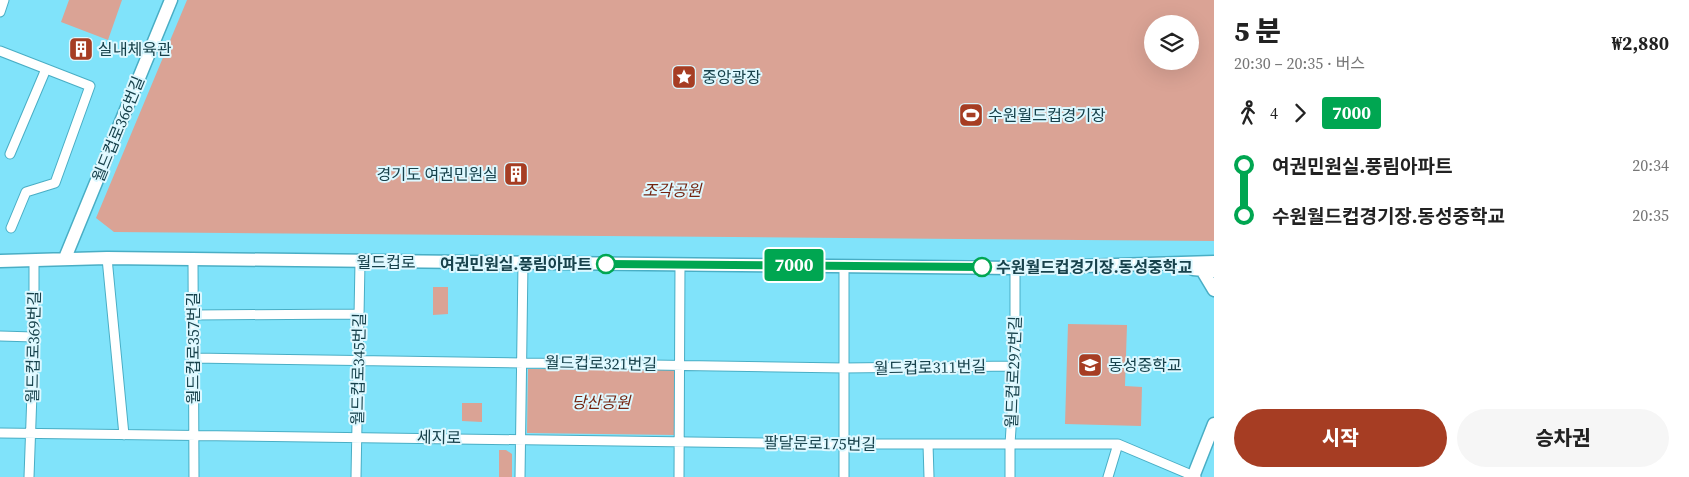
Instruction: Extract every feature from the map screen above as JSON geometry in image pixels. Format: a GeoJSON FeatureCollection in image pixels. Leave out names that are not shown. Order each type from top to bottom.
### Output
{"type":"FeatureCollection","features":[{"type":"Feature","properties":{"kind":"street"},"geometry":{"type":"LineString","coordinates":[[0,12],[4,0]]}},
{"type":"Feature","properties":{"kind":"street","name":"월드컵로366번길"},"geometry":{"type":"LineString","coordinates":[[65,258],[171,0]]}},
{"type":"Feature","properties":{"kind":"street"},"geometry":{"type":"LineString","coordinates":[[0,51],[90,86],[55,183],[26,192],[11,228]]}},
{"type":"Feature","properties":{"kind":"street"},"geometry":{"type":"LineString","coordinates":[[10,154],[46,69]]}},
{"type":"Feature","properties":{"kind":"street"},"geometry":{"type":"LineString","coordinates":[[107,258],[124,435]]}},
{"type":"Feature","properties":{"kind":"street","name":"월드컵로"},"geometry":{"type":"LineString","coordinates":[[0,261],[107,258],[1016,268],[1214,262]]}},
{"type":"Feature","properties":{"kind":"street","name":"월드컵로369번길"},"geometry":{"type":"LineString","coordinates":[[29,477],[34,337],[34,260]]}},
{"type":"Feature","properties":{"kind":"street","name":"월드컵로357번길"},"geometry":{"type":"LineString","coordinates":[[193,260],[194,477]]}},
{"type":"Feature","properties":{"kind":"street","name":"월드컵로345번길"},"geometry":{"type":"LineString","coordinates":[[356,477],[360,262]]}},
{"type":"Feature","properties":{"kind":"street"},"geometry":{"type":"LineString","coordinates":[[520,477],[523,263]]}},
{"type":"Feature","properties":{"kind":"street","name":"월드컵로321번길"},"geometry":{"type":"LineString","coordinates":[[679,477],[680,264]]}},
{"type":"Feature","properties":{"kind":"street","name":"월드컵로"},"geometry":{"type":"LineString","coordinates":[[1163,264],[1208,271]]}},
{"type":"Feature","properties":{"kind":"street"},"geometry":{"type":"LineString","coordinates":[[844,265],[844,477]]}},
{"type":"Feature","properties":{"kind":"street","name":"월드컵로297번길"},"geometry":{"type":"LineString","coordinates":[[1010,477],[1015,366],[1016,268]]}},
{"type":"Feature","properties":{"kind":"street"},"geometry":{"type":"LineString","coordinates":[[1208,271],[1214,290]]}},
{"type":"Feature","properties":{"kind":"street"},"geometry":{"type":"LineString","coordinates":[[193,315],[358,314]]}},
{"type":"Feature","properties":{"kind":"street"},"geometry":{"type":"LineString","coordinates":[[0,336],[34,337]]}},
{"type":"Feature","properties":{"kind":"street"},"geometry":{"type":"LineString","coordinates":[[193,358],[522,362]]}},
{"type":"Feature","properties":{"kind":"street","name":"월드컵로321번길"},"geometry":{"type":"LineString","coordinates":[[522,362],[680,365]]}},
{"type":"Feature","properties":{"kind":"street","name":"월드컵로311번길"},"geometry":{"type":"LineString","coordinates":[[680,365],[844,368],[1015,366]]}},
{"type":"Feature","properties":{"kind":"street"},"geometry":{"type":"LineString","coordinates":[[1194,477],[1214,424]]}},
{"type":"Feature","properties":{"kind":"street"},"geometry":{"type":"LineString","coordinates":[[0,432],[193,436],[357,436]]}},
{"type":"Feature","properties":{"kind":"street","name":"세지로"},"geometry":{"type":"LineString","coordinates":[[357,436],[521,439]]}},
{"type":"Feature","properties":{"kind":"street","name":"팔달문로175번길"},"geometry":{"type":"LineString","coordinates":[[521,439],[844,444],[1118,444],[1194,477]]}},
{"type":"Feature","properties":{"kind":"street"},"geometry":{"type":"LineString","coordinates":[[928,444],[929,477]]}},
{"type":"Feature","properties":{"kind":"street"},"geometry":{"type":"LineString","coordinates":[[1108,477],[1118,444]]}},
{"type":"Feature","properties":{"kind":"green space"},"geometry":{"type":"Polygon","coordinates":[[[69,0],[122,0],[108,40],[61,22],[69,0]]]}},
{"type":"Feature","properties":{"kind":"green space","name":"조각공원"},"geometry":{"type":"Polygon","coordinates":[[[187,0],[1214,0],[1214,241],[114,232],[96,218],[187,0]]]}},
{"type":"Feature","properties":{"kind":"green space"},"geometry":{"type":"Polygon","coordinates":[[[433,287],[448,287],[448,314],[433,315],[433,287]]]}},
{"type":"Feature","properties":{"kind":"green space"},"geometry":{"type":"Polygon","coordinates":[[[1068,324],[1127,325],[1125,386],[1142,387],[1141,426],[1065,424],[1068,324]]]}},
{"type":"Feature","properties":{"kind":"green space","name":"당산공원"},"geometry":{"type":"Polygon","coordinates":[[[528,369],[676,370],[675,435],[527,433],[528,369]]]}},
{"type":"Feature","properties":{"kind":"green space"},"geometry":{"type":"Polygon","coordinates":[[[462,403],[482,403],[482,422],[462,421],[462,403]]]}},
{"type":"Feature","properties":{"kind":"green space"},"geometry":{"type":"Polygon","coordinates":[[[499,450],[506,450],[512,454],[512,477],[499,477],[499,450]]]}},
{"type":"Feature","properties":{"kind":"bus line","name":"7000"},"geometry":{"type":"LineString","coordinates":[[606,264],[982,267]]}},
{"type":"Feature","properties":{"kind":"place","name":"실내체육관"},"geometry":{"type":"Point","coordinates":[81,49]}},
{"type":"Feature","properties":{"kind":"place","name":"중앙광장"},"geometry":{"type":"Point","coordinates":[684,77]}},
{"type":"Feature","properties":{"kind":"place","name":"수원월드컵경기장"},"geometry":{"type":"Point","coordinates":[971,115]}},
{"type":"Feature","properties":{"kind":"place","name":"경기도 여권민원실"},"geometry":{"type":"Point","coordinates":[516,174]}},
{"type":"Feature","properties":{"kind":"place","name":"여권민원실.풍림아파트"},"geometry":{"type":"Point","coordinates":[606,264]}},
{"type":"Feature","properties":{"kind":"place","name":"수원월드컵경기장.동성중학교"},"geometry":{"type":"Point","coordinates":[982,267]}},
{"type":"Feature","properties":{"kind":"place","name":"동성중학교"},"geometry":{"type":"Point","coordinates":[1090,365]}}]}
